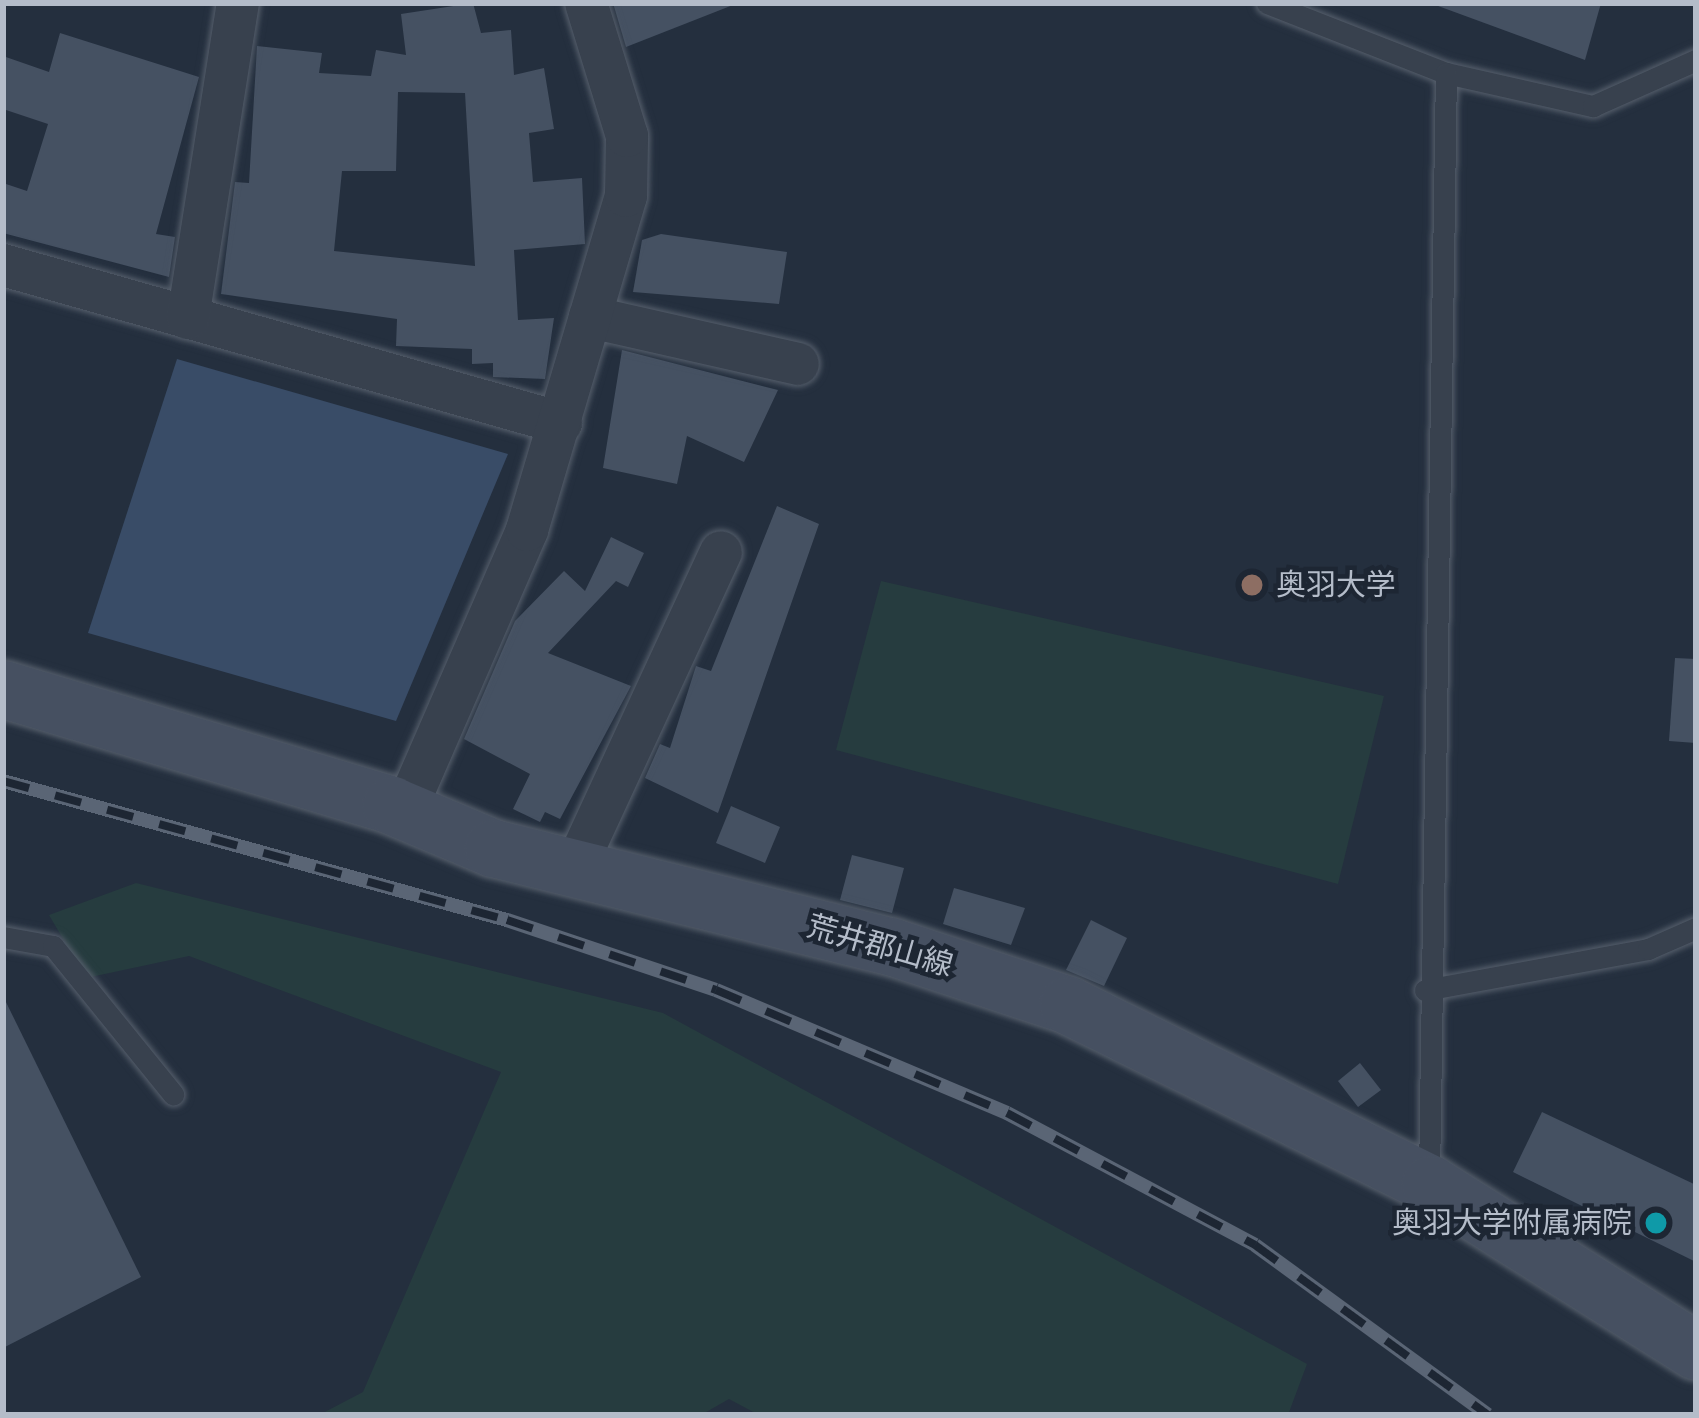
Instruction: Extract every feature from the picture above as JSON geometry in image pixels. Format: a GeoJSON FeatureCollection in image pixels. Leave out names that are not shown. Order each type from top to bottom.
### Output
{"type":"FeatureCollection","features":[{"type":"Feature","properties":{"kind":"main road","name":"荒井郡山線"},"geometry":{"type":"LineString","coordinates":[[3,689],[405,812],[574,870],[890,946],[1068,1005],[1430,1184],[1696,1351]]}},
{"type":"Feature","properties":{"kind":"street"},"geometry":{"type":"LineString","coordinates":[[188,318],[238,3]]}},
{"type":"Feature","properties":{"kind":"street"},"geometry":{"type":"LineString","coordinates":[[405,812],[527,530],[561,423],[630,164],[586,3]]}},
{"type":"Feature","properties":{"kind":"street"},"geometry":{"type":"LineString","coordinates":[[3,265],[561,423]]}},
{"type":"Feature","properties":{"kind":"street"},"geometry":{"type":"LineString","coordinates":[[590,317],[798,364]]}},
{"type":"Feature","properties":{"kind":"street"},"geometry":{"type":"LineString","coordinates":[[574,870],[721,552]]}},
{"type":"Feature","properties":{"kind":"lane"},"geometry":{"type":"LineString","coordinates":[[1268,3],[1446,74],[1593,106],[1696,60]]}},
{"type":"Feature","properties":{"kind":"lane"},"geometry":{"type":"LineString","coordinates":[[1430,1184],[1425,990],[1446,74]]}},
{"type":"Feature","properties":{"kind":"lane"},"geometry":{"type":"LineString","coordinates":[[1425,990],[1648,949],[1696,928]]}},
{"type":"Feature","properties":{"kind":"lane"},"geometry":{"type":"LineString","coordinates":[[3,937],[52,946],[173,1094]]}},
{"type":"Feature","properties":{"kind":"green space"},"geometry":{"type":"Polygon","coordinates":[[[881,581],[1384,696],[1338,884],[836,750],[881,581]]]}},
{"type":"Feature","properties":{"kind":"green space"},"geometry":{"type":"Polygon","coordinates":[[[136,883],[663,1013],[1307,1364],[1288,1415],[759,1415],[729,1399],[701,1415],[319,1415],[363,1392],[501,1072],[189,956],[86,978],[49,915],[136,883]]]}},
{"type":"Feature","properties":{"kind":"water"},"geometry":{"type":"Polygon","coordinates":[[[177,359],[508,454],[396,721],[88,633],[177,359]]]}},
{"type":"Feature","properties":{"kind":"building"},"geometry":{"type":"Polygon","coordinates":[[[473,3],[481,33],[511,30],[514,75],[544,68],[554,129],[529,133],[533,182],[582,178],[585,244],[514,250],[518,320],[554,318],[545,379],[493,377],[493,363],[472,364],[472,349],[396,346],[397,319],[221,294],[235,182],[249,183],[257,46],[322,53],[319,73],[371,76],[376,50],[406,55],[401,14],[473,3]],[[398,92],[396,171],[342,171],[334,251],[475,266],[465,93],[398,92]]]}},
{"type":"Feature","properties":{"kind":"building"},"geometry":{"type":"Polygon","coordinates":[[[613,3],[733,3],[733,5],[626,47],[613,3]]]}},
{"type":"Feature","properties":{"kind":"building"},"geometry":{"type":"Polygon","coordinates":[[[1430,3],[1601,3],[1585,60],[1430,3]]]}},
{"type":"Feature","properties":{"kind":"building"},"geometry":{"type":"Polygon","coordinates":[[[60,33],[199,77],[156,234],[175,237],[169,277],[3,233],[3,183],[27,191],[48,124],[3,109],[3,56],[49,72],[60,33]]]}},
{"type":"Feature","properties":{"kind":"building"},"geometry":{"type":"Polygon","coordinates":[[[661,234],[787,252],[779,304],[633,292],[642,240],[661,234]]]}},
{"type":"Feature","properties":{"kind":"building"},"geometry":{"type":"Polygon","coordinates":[[[622,350],[778,390],[744,462],[687,436],[677,484],[603,468],[622,350]]]}},
{"type":"Feature","properties":{"kind":"building"},"geometry":{"type":"Polygon","coordinates":[[[777,506],[819,524],[718,813],[645,778],[660,744],[670,748],[696,666],[711,671],[777,506]]]}},
{"type":"Feature","properties":{"kind":"building"},"geometry":{"type":"Polygon","coordinates":[[[611,537],[644,553],[628,587],[616,581],[548,653],[631,686],[560,819],[545,812],[540,822],[513,809],[530,774],[464,739],[515,621],[564,571],[585,591],[611,537]]]}},
{"type":"Feature","properties":{"kind":"building"},"geometry":{"type":"Polygon","coordinates":[[[1675,658],[1696,659],[1696,743],[1669,741],[1675,658]]]}},
{"type":"Feature","properties":{"kind":"building"},"geometry":{"type":"Polygon","coordinates":[[[731,806],[780,827],[765,863],[716,843],[731,806]]]}},
{"type":"Feature","properties":{"kind":"building"},"geometry":{"type":"Polygon","coordinates":[[[852,855],[904,868],[892,913],[840,900],[852,855]]]}},
{"type":"Feature","properties":{"kind":"building"},"geometry":{"type":"Polygon","coordinates":[[[954,888],[1025,908],[1011,945],[943,924],[954,888]]]}},
{"type":"Feature","properties":{"kind":"building"},"geometry":{"type":"Polygon","coordinates":[[[1091,920],[1127,938],[1104,986],[1066,970],[1091,920]]]}},
{"type":"Feature","properties":{"kind":"building"},"geometry":{"type":"Polygon","coordinates":[[[3,996],[141,1277],[3,1348],[3,996]]]}},
{"type":"Feature","properties":{"kind":"building"},"geometry":{"type":"Polygon","coordinates":[[[1360,1063],[1381,1090],[1358,1107],[1338,1081],[1360,1063]]]}},
{"type":"Feature","properties":{"kind":"building","name":"奥羽大学附属病院"},"geometry":{"type":"Polygon","coordinates":[[[1542,1112],[1696,1185],[1696,1262],[1513,1172],[1542,1112]]]}},
{"type":"Feature","properties":{"kind":"railway"},"geometry":{"type":"LineString","coordinates":[[3,781],[507,920],[716,990],[1007,1113],[1255,1245],[1488,1415]]}},
{"type":"Feature","properties":{"kind":"place","name":"奥羽大学"},"geometry":{"type":"Point","coordinates":[1252,585]}},
{"type":"Feature","properties":{"kind":"place","name":"奥羽大学附属病院"},"geometry":{"type":"Point","coordinates":[1656,1223]}}]}
